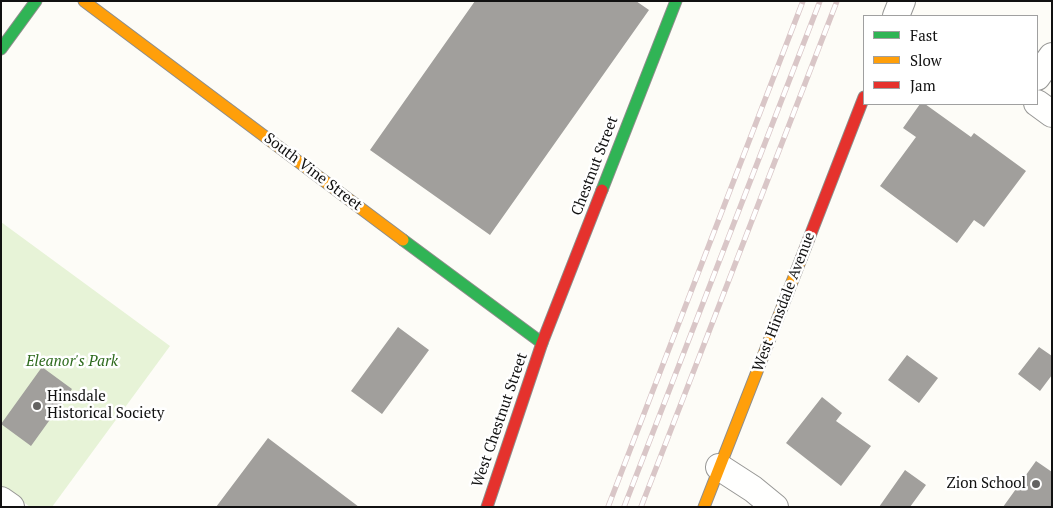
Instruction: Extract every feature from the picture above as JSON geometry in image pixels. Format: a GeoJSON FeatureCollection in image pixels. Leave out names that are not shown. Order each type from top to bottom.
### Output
{"type":"FeatureCollection","features":[{"type":"Feature","properties":{"kind":"street"},"geometry":{"type":"LineString","coordinates":[[1,49],[36,1]]}},
{"type":"Feature","properties":{"kind":"street","name":"South Vine Street"},"geometry":{"type":"LineString","coordinates":[[84,1],[542,342]]}},
{"type":"Feature","properties":{"kind":"street","name":"Chestnut Street"},"geometry":{"type":"LineString","coordinates":[[542,342],[676,1]]}},
{"type":"Feature","properties":{"kind":"street"},"geometry":{"type":"LineString","coordinates":[[1038,76],[1052,56]]}},
{"type":"Feature","properties":{"kind":"street","name":"West Hinsdale Avenue"},"geometry":{"type":"LineString","coordinates":[[704,507],[863,101]]}},
{"type":"Feature","properties":{"kind":"street"},"geometry":{"type":"LineString","coordinates":[[1038,104],[1052,114]]}},
{"type":"Feature","properties":{"kind":"street","name":"West Chestnut Street"},"geometry":{"type":"LineString","coordinates":[[486,507],[542,342]]}},
{"type":"Feature","properties":{"kind":"street"},"geometry":{"type":"LineString","coordinates":[[719,467],[753,489],[775,507]]}},
{"type":"Feature","properties":{"kind":"street"},"geometry":{"type":"LineString","coordinates":[[1,500],[11,507]]}},
{"type":"Feature","properties":{"kind":"green space","name":"Eleanor's Park"},"geometry":{"type":"Polygon","coordinates":[[[1,222],[170,346],[52,507],[30,507],[1,485],[1,222]]]}},
{"type":"Feature","properties":{"kind":"building"},"geometry":{"type":"Polygon","coordinates":[[[475,1],[636,1],[649,10],[490,235],[370,150],[475,1]]]}},
{"type":"Feature","properties":{"kind":"building"},"geometry":{"type":"Polygon","coordinates":[[[919,105],[926,105],[971,137],[974,133],[1026,171],[984,227],[974,220],[957,243],[880,186],[916,137],[903,128],[919,105]]]}},
{"type":"Feature","properties":{"kind":"building"},"geometry":{"type":"Polygon","coordinates":[[[398,327],[429,350],[382,414],[351,391],[398,327]]]}},
{"type":"Feature","properties":{"kind":"building"},"geometry":{"type":"Polygon","coordinates":[[[1039,347],[1052,356],[1052,375],[1040,391],[1018,374],[1039,347]]]}},
{"type":"Feature","properties":{"kind":"building"},"geometry":{"type":"Polygon","coordinates":[[[907,355],[938,378],[919,403],[888,380],[907,355]]]}},
{"type":"Feature","properties":{"kind":"building","name":"Hinsdale Historical Society"},"geometry":{"type":"Polygon","coordinates":[[[42,367],[72,389],[31,446],[1,424],[42,367]]]}},
{"type":"Feature","properties":{"kind":"building"},"geometry":{"type":"Polygon","coordinates":[[[822,397],[842,413],[836,421],[871,446],[841,486],[786,443],[822,397]]]}},
{"type":"Feature","properties":{"kind":"building"},"geometry":{"type":"Polygon","coordinates":[[[268,438],[359,507],[216,507],[268,438]]]}},
{"type":"Feature","properties":{"kind":"building","name":"Zion School"},"geometry":{"type":"Polygon","coordinates":[[[1036,461],[1052,472],[1052,507],[1003,507],[1036,461]]]}},
{"type":"Feature","properties":{"kind":"building"},"geometry":{"type":"Polygon","coordinates":[[[905,470],[926,485],[910,507],[879,507],[905,470]]]}},
{"type":"Feature","properties":{"kind":"railway"},"geometry":{"type":"LineString","coordinates":[[608,507],[803,1]]}},
{"type":"Feature","properties":{"kind":"railway"},"geometry":{"type":"LineString","coordinates":[[624,507],[820,1]]}},
{"type":"Feature","properties":{"kind":"railway"},"geometry":{"type":"LineString","coordinates":[[641,507],[837,1]]}},
{"type":"Feature","properties":{"kind":"traffic: fast"},"geometry":{"type":"LineString","coordinates":[[1,49],[36,1]]}},
{"type":"Feature","properties":{"kind":"traffic: fast"},"geometry":{"type":"LineString","coordinates":[[602,190],[676,1]]}},
{"type":"Feature","properties":{"kind":"traffic: fast"},"geometry":{"type":"LineString","coordinates":[[403,240],[542,343]]}},
{"type":"Feature","properties":{"kind":"traffic: slow"},"geometry":{"type":"LineString","coordinates":[[84,1],[403,240]]}},
{"type":"Feature","properties":{"kind":"traffic: slow"},"geometry":{"type":"LineString","coordinates":[[704,507],[801,259]]}},
{"type":"Feature","properties":{"kind":"traffic: jam"},"geometry":{"type":"LineString","coordinates":[[801,259],[863,100]]}},
{"type":"Feature","properties":{"kind":"traffic: jam"},"geometry":{"type":"LineString","coordinates":[[487,507],[542,343],[602,190]]}},
{"type":"Feature","properties":{"kind":"place","name":"Hinsdale Historical Society"},"geometry":{"type":"Point","coordinates":[37,406]}},
{"type":"Feature","properties":{"kind":"place","name":"Zion School"},"geometry":{"type":"Point","coordinates":[1036,484]}}]}
